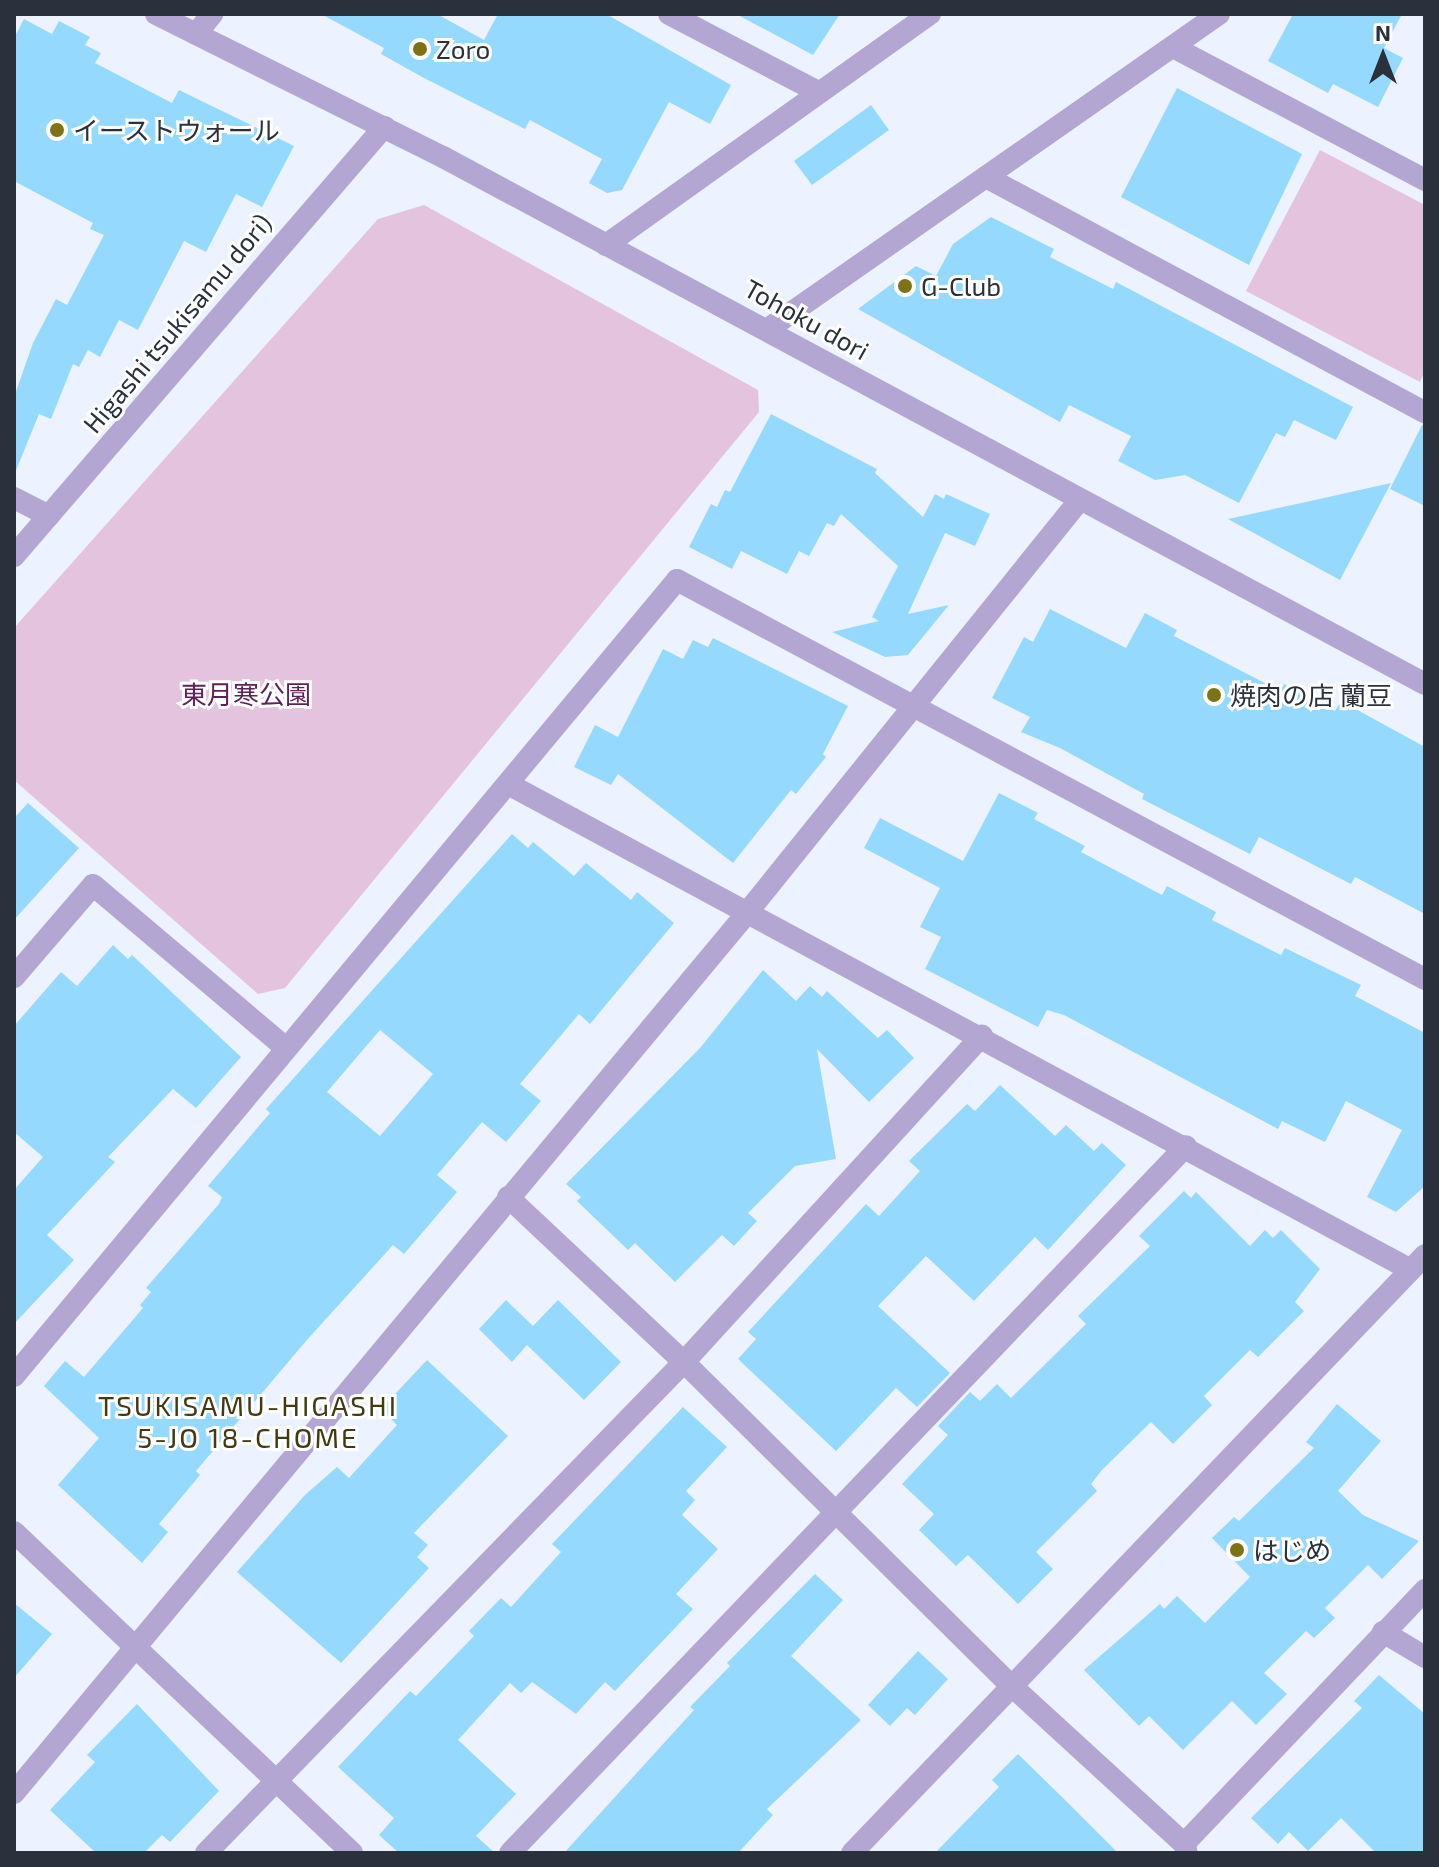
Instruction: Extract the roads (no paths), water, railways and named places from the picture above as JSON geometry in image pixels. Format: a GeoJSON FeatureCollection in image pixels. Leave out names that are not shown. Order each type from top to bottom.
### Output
{"type":"FeatureCollection","features":[{"type":"Feature","properties":{"kind":"street","name":"Tohoku dori"},"geometry":{"type":"LineString","coordinates":[[156,14],[384,127],[768,329],[1078,502],[1425,684]]}},
{"type":"Feature","properties":{"kind":"street"},"geometry":{"type":"LineString","coordinates":[[196,34],[212,14]]}},
{"type":"Feature","properties":{"kind":"street"},"geometry":{"type":"LineString","coordinates":[[669,14],[818,92]]}},
{"type":"Feature","properties":{"kind":"street"},"geometry":{"type":"LineString","coordinates":[[606,245],[930,14]]}},
{"type":"Feature","properties":{"kind":"street"},"geometry":{"type":"LineString","coordinates":[[768,329],[1219,14]]}},
{"type":"Feature","properties":{"kind":"street"},"geometry":{"type":"LineString","coordinates":[[1173,47],[1425,180]]}},
{"type":"Feature","properties":{"kind":"street","name":"Higashi tsukisamu dori)"},"geometry":{"type":"LineString","coordinates":[[14,556],[384,127]]}},
{"type":"Feature","properties":{"kind":"street"},"geometry":{"type":"LineString","coordinates":[[986,177],[1425,412]]}},
{"type":"Feature","properties":{"kind":"street"},"geometry":{"type":"LineString","coordinates":[[14,498],[49,516]]}},
{"type":"Feature","properties":{"kind":"street"},"geometry":{"type":"LineString","coordinates":[[14,1793],[746,914],[1078,502]]}},
{"type":"Feature","properties":{"kind":"street"},"geometry":{"type":"LineString","coordinates":[[14,1376],[677,580],[1425,979]]}},
{"type":"Feature","properties":{"kind":"street"},"geometry":{"type":"LineString","coordinates":[[508,784],[746,914],[1186,1146],[1418,1262],[1014,1688],[852,1853]]}},
{"type":"Feature","properties":{"kind":"street"},"geometry":{"type":"LineString","coordinates":[[14,977],[93,885],[285,1047]]}},
{"type":"Feature","properties":{"kind":"street"},"geometry":{"type":"LineString","coordinates":[[206,1853],[684,1362],[982,1036]]}},
{"type":"Feature","properties":{"kind":"street"},"geometry":{"type":"LineString","coordinates":[[510,1853],[1186,1146]]}},
{"type":"Feature","properties":{"kind":"street"},"geometry":{"type":"LineString","coordinates":[[508,1197],[684,1362],[1014,1688],[1186,1849],[1425,1590]]}},
{"type":"Feature","properties":{"kind":"street"},"geometry":{"type":"LineString","coordinates":[[14,1532],[352,1853]]}},
{"type":"Feature","properties":{"kind":"street"},"geometry":{"type":"LineString","coordinates":[[1383,1632],[1425,1657]]}},
{"type":"Feature","properties":{"kind":"place","name":"Zoro"},"geometry":{"type":"Point","coordinates":[420,49]}},
{"type":"Feature","properties":{"kind":"place","name":"イーストウォール"},"geometry":{"type":"Point","coordinates":[57,130]}},
{"type":"Feature","properties":{"kind":"place","name":"G-Club"},"geometry":{"type":"Point","coordinates":[905,286]}},
{"type":"Feature","properties":{"kind":"place","name":"焼肉の店 蘭豆"},"geometry":{"type":"Point","coordinates":[1214,695]}},
{"type":"Feature","properties":{"kind":"place","name":"はじめ"},"geometry":{"type":"Point","coordinates":[1237,1550]}},
{"type":"Feature","properties":{"kind":"district","name":"TSUKISAMU-HIGASHI 5-JO 18-CHOME"},"geometry":{"type":"Point","coordinates":[248,1421]}},
{"type":"Feature","properties":{"kind":"park label","name":"東月寒公園"},"geometry":{"type":"Point","coordinates":[246,694]}}]}
